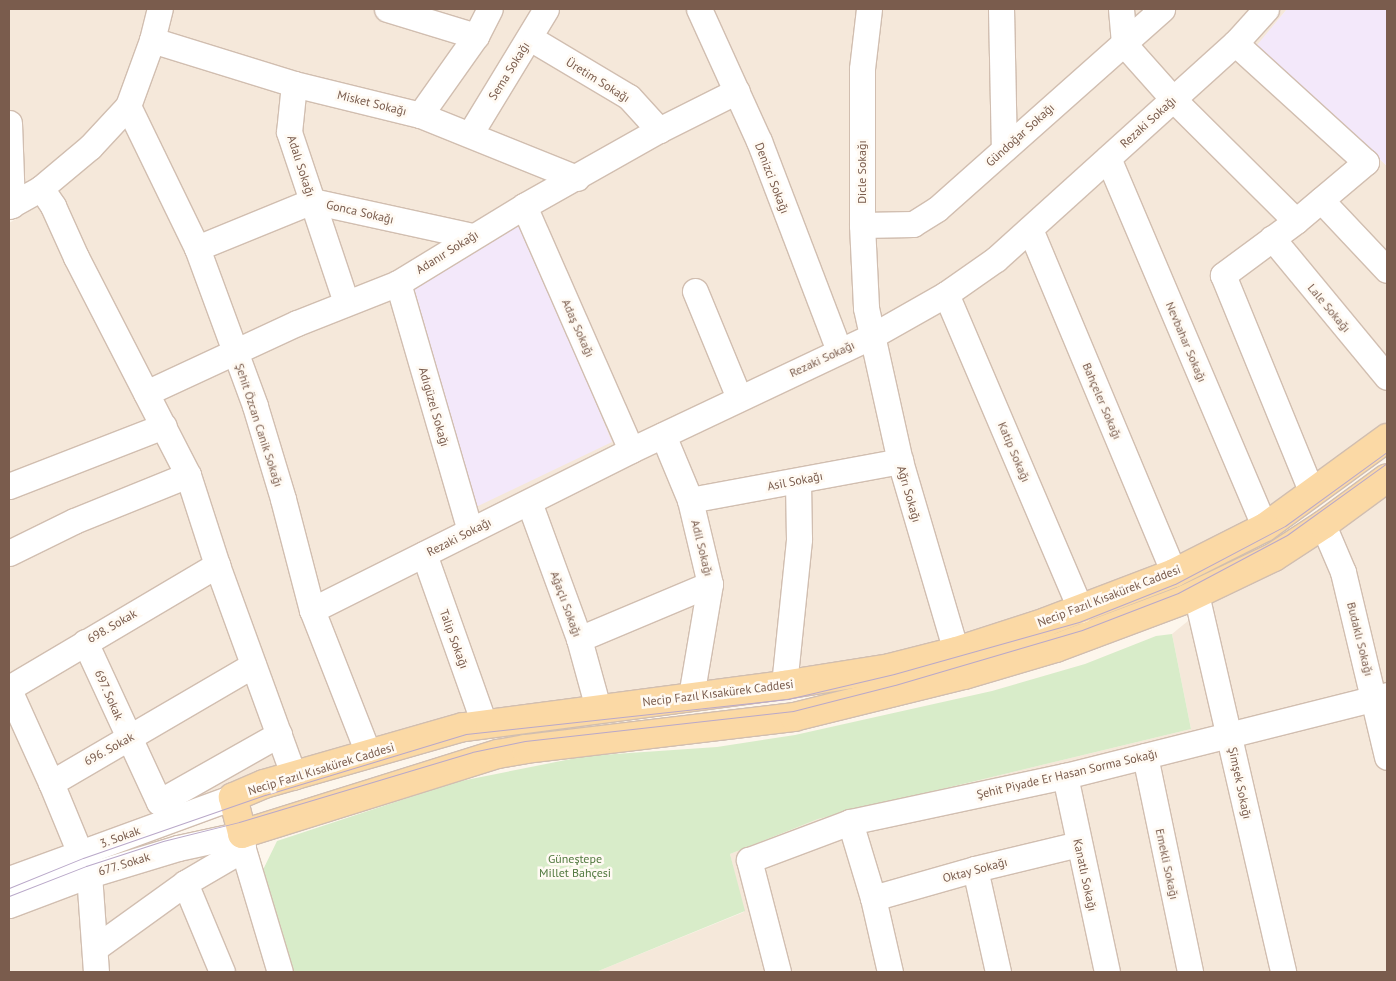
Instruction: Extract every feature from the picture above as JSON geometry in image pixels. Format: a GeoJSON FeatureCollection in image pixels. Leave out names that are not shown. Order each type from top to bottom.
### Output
{"type":"FeatureCollection","features":[{"type":"Feature","properties":{"kind":"main road","name":"Necip Fazıl Kısakürek Caddesi"},"geometry":{"type":"LineString","coordinates":[[242,841],[233,797],[264,784],[368,753],[484,723],[784,685],[890,668],[956,651],[1081,610],[1174,573],[1265,526],[1387,438]]}},
{"type":"Feature","properties":{"kind":"main road"},"geometry":{"type":"LineString","coordinates":[[242,841],[498,754],[794,717],[899,692],[1056,648],[1196,594],[1274,557],[1324,525],[1387,478]]}},
{"type":"Feature","properties":{"kind":"street"},"geometry":{"type":"LineString","coordinates":[[9,123],[10,205],[41,188],[90,147],[128,106],[157,41],[160,9]]}},
{"type":"Feature","properties":{"kind":"street"},"geometry":{"type":"LineString","coordinates":[[387,9],[476,36]]}},
{"type":"Feature","properties":{"kind":"street"},"geometry":{"type":"LineString","coordinates":[[420,115],[476,36],[490,9]]}},
{"type":"Feature","properties":{"kind":"street","name":"Sema Sokağı"},"geometry":{"type":"LineString","coordinates":[[470,134],[546,9]]}},
{"type":"Feature","properties":{"kind":"street","name":"Denizci Sokağı"},"geometry":{"type":"LineString","coordinates":[[699,9],[759,141],[838,350]]}},
{"type":"Feature","properties":{"kind":"street","name":"Dicle Sokağı"},"geometry":{"type":"LineString","coordinates":[[869,9],[862,69],[862,225],[866,308],[872,336]]}},
{"type":"Feature","properties":{"kind":"street"},"geometry":{"type":"LineString","coordinates":[[1001,9],[1004,149]]}},
{"type":"Feature","properties":{"kind":"street"},"geometry":{"type":"LineString","coordinates":[[1121,9],[1124,44],[1173,99],[1296,221]]}},
{"type":"Feature","properties":{"kind":"street","name":"Gündoğar Sokağı"},"geometry":{"type":"LineString","coordinates":[[862,225],[913,224],[937,209],[1162,9]]}},
{"type":"Feature","properties":{"kind":"street","name":"Rezaki Sokağı"},"geometry":{"type":"LineString","coordinates":[[312,610],[631,450],[838,350],[872,336],[946,294],[996,259],[1030,229],[1236,43],[1266,9]]}},
{"type":"Feature","properties":{"kind":"street","name":"Üretim Sokağı"},"geometry":{"type":"LineString","coordinates":[[530,38],[629,97],[659,130]]}},
{"type":"Feature","properties":{"kind":"street","name":"Misket Sokağı"},"geometry":{"type":"LineString","coordinates":[[157,41],[294,84],[420,115],[578,178]]}},
{"type":"Feature","properties":{"kind":"street"},"geometry":{"type":"LineString","coordinates":[[1236,43],[1366,162],[1296,221],[1223,275],[1312,493]]}},
{"type":"Feature","properties":{"kind":"street","name":"Adalı Sokağı"},"geometry":{"type":"LineString","coordinates":[[294,84],[289,132],[346,302]]}},
{"type":"Feature","properties":{"kind":"street","name":"Adanır Sokağı"},"geometry":{"type":"LineString","coordinates":[[146,393],[346,302],[398,283],[472,236],[524,206],[578,178],[659,130],[737,91]]}},
{"type":"Feature","properties":{"kind":"street","name":"Şehit Özcan Canik Sokağı"},"geometry":{"type":"LineString","coordinates":[[128,106],[197,248],[255,406],[283,499],[312,610],[368,753]]}},
{"type":"Feature","properties":{"kind":"street","name":"Nevbahar Sokağı"},"geometry":{"type":"LineString","coordinates":[[1108,158],[1265,526]]}},
{"type":"Feature","properties":{"kind":"street"},"geometry":{"type":"LineString","coordinates":[[41,188],[53,206],[76,257],[188,475],[217,565],[294,776]]}},
{"type":"Feature","properties":{"kind":"street"},"geometry":{"type":"LineString","coordinates":[[1321,200],[1387,270]]}},
{"type":"Feature","properties":{"kind":"street","name":"Gonca Sokağı"},"geometry":{"type":"LineString","coordinates":[[197,248],[312,201],[472,236]]}},
{"type":"Feature","properties":{"kind":"street","name":"Adaş Sokağı"},"geometry":{"type":"LineString","coordinates":[[524,206],[631,450]]}},
{"type":"Feature","properties":{"kind":"street","name":"Bahçeler Sokağı"},"geometry":{"type":"LineString","coordinates":[[1030,229],[1174,573]]}},
{"type":"Feature","properties":{"kind":"street","name":"Lale Sokağı"},"geometry":{"type":"LineString","coordinates":[[1272,238],[1387,377]]}},
{"type":"Feature","properties":{"kind":"street","name":"Adıgüzel Sokağı"},"geometry":{"type":"LineString","coordinates":[[398,283],[470,531]]}},
{"type":"Feature","properties":{"kind":"street"},"geometry":{"type":"LineString","coordinates":[[695,291],[739,398]]}},
{"type":"Feature","properties":{"kind":"street","name":"Katip Sokağı"},"geometry":{"type":"LineString","coordinates":[[946,294],[1081,610]]}},
{"type":"Feature","properties":{"kind":"street","name":"Ağrı Sokağı"},"geometry":{"type":"LineString","coordinates":[[872,336],[900,460],[956,651]]}},
{"type":"Feature","properties":{"kind":"street"},"geometry":{"type":"LineString","coordinates":[[9,486],[164,426]]}},
{"type":"Feature","properties":{"kind":"street","name":"Adil Sokağı"},"geometry":{"type":"LineString","coordinates":[[663,435],[690,500],[710,584],[691,696]]}},
{"type":"Feature","properties":{"kind":"street","name":"Asil Sokağı"},"geometry":{"type":"LineString","coordinates":[[690,500],[798,481],[900,460]]}},
{"type":"Feature","properties":{"kind":"street"},"geometry":{"type":"LineString","coordinates":[[9,553],[74,521],[188,475]]}},
{"type":"Feature","properties":{"kind":"street"},"geometry":{"type":"LineString","coordinates":[[784,685],[800,538],[798,481]]}},
{"type":"Feature","properties":{"kind":"street","name":"Ağaçlı Sokağı"},"geometry":{"type":"LineString","coordinates":[[529,502],[579,639],[598,708]]}},
{"type":"Feature","properties":{"kind":"street","name":"Budaklı Sokağı"},"geometry":{"type":"LineString","coordinates":[[1324,525],[1343,572],[1381,696],[1387,756]]}},
{"type":"Feature","properties":{"kind":"street","name":"Talip Sokağı"},"geometry":{"type":"LineString","coordinates":[[424,554],[484,723]]}},
{"type":"Feature","properties":{"kind":"street","name":"698. Sokak"},"geometry":{"type":"LineString","coordinates":[[9,689],[217,565]]}},
{"type":"Feature","properties":{"kind":"street"},"geometry":{"type":"LineString","coordinates":[[579,639],[710,584]]}},
{"type":"Feature","properties":{"kind":"street","name":"Şimşek Sokağı"},"geometry":{"type":"LineString","coordinates":[[1196,594],[1230,735],[1263,892],[1283,972]]}},
{"type":"Feature","properties":{"kind":"street","name":"697. Sokak"},"geometry":{"type":"LineString","coordinates":[[85,642],[159,802],[279,734]]}},
{"type":"Feature","properties":{"kind":"street","name":"696. Sokak"},"geometry":{"type":"LineString","coordinates":[[51,783],[253,665]]}},
{"type":"Feature","properties":{"kind":"street"},"geometry":{"type":"LineString","coordinates":[[9,689],[81,851],[89,875],[96,960]]}},
{"type":"Feature","properties":{"kind":"street","name":"Şehit Piyade Er Hasan Sorma Sokağı"},"geometry":{"type":"LineString","coordinates":[[778,972],[749,860],[850,822],[1065,776],[1381,696]]}},
{"type":"Feature","properties":{"kind":"street","name":"Emekli Sokağı"},"geometry":{"type":"LineString","coordinates":[[1145,756],[1190,972]]}},
{"type":"Feature","properties":{"kind":"street","name":"Kanatlı Sokağı"},"geometry":{"type":"LineString","coordinates":[[1065,776],[1106,972]]}},
{"type":"Feature","properties":{"kind":"street","name":"3. Sokak"},"geometry":{"type":"LineString","coordinates":[[9,879],[81,851],[233,797]]}},
{"type":"Feature","properties":{"kind":"street"},"geometry":{"type":"LineString","coordinates":[[850,822],[873,898],[890,972]]}},
{"type":"Feature","properties":{"kind":"street"},"geometry":{"type":"LineString","coordinates":[[96,960],[185,883],[242,841],[280,972]]}},
{"type":"Feature","properties":{"kind":"street","name":"677. Sokak"},"geometry":{"type":"LineString","coordinates":[[9,905],[89,875],[178,848],[242,841]]}},
{"type":"Feature","properties":{"kind":"street","name":"Oktay Sokağı"},"geometry":{"type":"LineString","coordinates":[[873,898],[975,869],[1078,844]]}},
{"type":"Feature","properties":{"kind":"street"},"geometry":{"type":"LineString","coordinates":[[975,869],[998,972]]}},
{"type":"Feature","properties":{"kind":"street"},"geometry":{"type":"LineString","coordinates":[[185,883],[222,972]]}},
{"type":"Feature","properties":{"kind":"shaded area"},"geometry":{"type":"Polygon","coordinates":[[[9,9],[149,9],[140,43],[119,97],[109,114],[79,146],[9,198],[9,9]]]}},
{"type":"Feature","properties":{"kind":"shaded area"},"geometry":{"type":"Polygon","coordinates":[[[173,9],[1287,9],[1258,45],[1387,166],[1387,427],[1284,505],[1184,556],[962,640],[813,670],[450,716],[223,789],[9,871],[9,223],[42,204],[126,126],[173,9]]]}},
{"type":"Feature","properties":{"kind":"shaded area"},"geometry":{"type":"Polygon","coordinates":[[[1287,9],[1387,9],[1387,166],[1257,45],[1287,9]]]}},
{"type":"Feature","properties":{"kind":"shaded area"},"geometry":{"type":"Polygon","coordinates":[[[521,220],[612,442],[476,507],[414,288],[521,220]]]}},
{"type":"Feature","properties":{"kind":"shaded area"},"geometry":{"type":"Polygon","coordinates":[[[1387,497],[1387,972],[596,972],[744,912],[730,854],[818,819],[1191,729],[1172,634],[1221,594],[1387,497]]]}},
{"type":"Feature","properties":{"kind":"shaded area"},"geometry":{"type":"Polygon","coordinates":[[[254,841],[260,876],[288,972],[9,972],[9,918],[128,872],[254,841]]]}},
{"type":"Feature","properties":{"kind":"green space","name":"Güneştepe Millet Bahçesi"},"geometry":{"type":"Polygon","coordinates":[[[1172,634],[1191,729],[818,819],[730,854],[745,911],[596,972],[288,972],[260,876],[277,841],[456,782],[586,756],[717,747],[795,735],[992,691],[1085,664],[1156,636],[1172,634]]]}},
{"type":"Feature","properties":{"kind":"tram line"},"geometry":{"type":"LineString","coordinates":[[9,888],[83,858],[265,795],[466,734],[788,699],[894,674],[1079,622],[1175,584],[1285,526],[1387,452]]}},
{"type":"Feature","properties":{"kind":"tram line"},"geometry":{"type":"LineString","coordinates":[[9,896],[86,866],[163,841],[239,822],[472,752],[525,741],[793,711],[895,685],[1082,630],[1178,593],[1287,535],[1387,463]]}}]}
